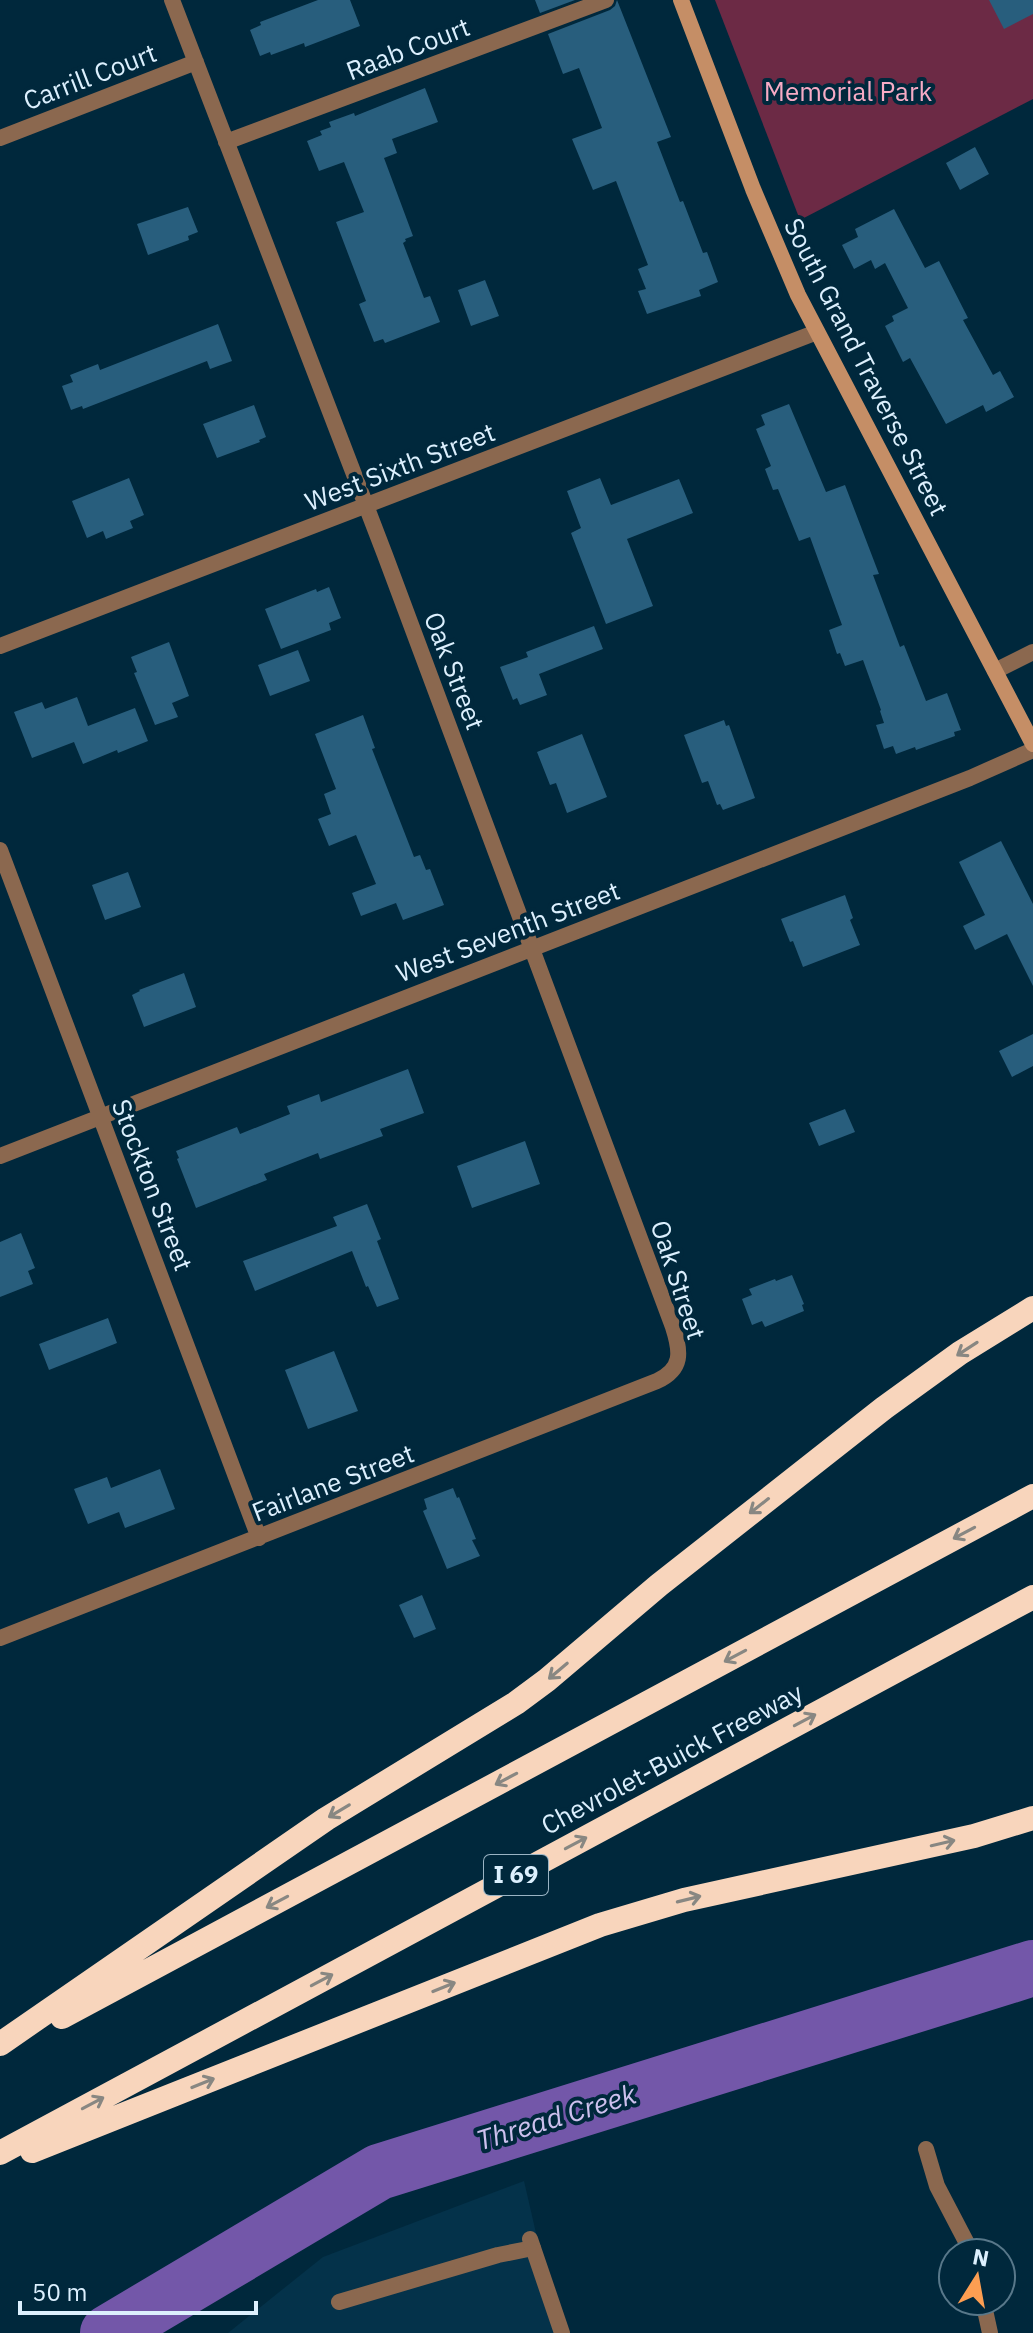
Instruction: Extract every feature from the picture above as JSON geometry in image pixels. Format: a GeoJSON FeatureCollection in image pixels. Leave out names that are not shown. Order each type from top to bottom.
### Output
{"type":"FeatureCollection","features":[{"type":"Feature","properties":{"kind":"highway"},"geometry":{"type":"LineString","coordinates":[[0,2044],[326,1819],[516,1703],[659,1585],[884,1408],[960,1353],[1033,1308]]}},
{"type":"Feature","properties":{"kind":"highway"},"geometry":{"type":"LineString","coordinates":[[0,2050],[1033,1496]]}},
{"type":"Feature","properties":{"kind":"highway","name":"Chevrolet-Buick Freeway"},"geometry":{"type":"LineString","coordinates":[[0,2153],[1033,1597]]}},
{"type":"Feature","properties":{"kind":"highway"},"geometry":{"type":"LineString","coordinates":[[0,2163],[600,1925],[684,1900],[974,1836],[1033,1818]]}},
{"type":"Feature","properties":{"kind":"main road","name":"South Grand Traverse Street"},"geometry":{"type":"LineString","coordinates":[[681,0],[784,265],[1033,747]]}},
{"type":"Feature","properties":{"kind":"street","name":"Oak Street"},"geometry":{"type":"LineString","coordinates":[[172,0],[673,1327],[678,1345],[677,1363]]}},
{"type":"Feature","properties":{"kind":"street","name":"Raab Court"},"geometry":{"type":"LineString","coordinates":[[226,142],[606,0]]}},
{"type":"Feature","properties":{"kind":"street","name":"Carrill Court"},"geometry":{"type":"LineString","coordinates":[[0,138],[196,62]]}},
{"type":"Feature","properties":{"kind":"street","name":"West Sixth Street"},"geometry":{"type":"LineString","coordinates":[[0,646],[817,332]]}},
{"type":"Feature","properties":{"kind":"street"},"geometry":{"type":"LineString","coordinates":[[995,671],[1033,652]]}},
{"type":"Feature","properties":{"kind":"street","name":"West Seventh Street"},"geometry":{"type":"LineString","coordinates":[[0,1156],[957,783],[1033,747]]}},
{"type":"Feature","properties":{"kind":"street","name":"Stockton Street"},"geometry":{"type":"LineString","coordinates":[[0,850],[259,1538]]}},
{"type":"Feature","properties":{"kind":"street","name":"Fairlane Street"},"geometry":{"type":"LineString","coordinates":[[0,1638],[657,1381],[671,1373],[677,1363]]}},
{"type":"Feature","properties":{"kind":"street"},"geometry":{"type":"LineString","coordinates":[[926,2149],[937,2186],[964,2237]]}},
{"type":"Feature","properties":{"kind":"street"},"geometry":{"type":"LineString","coordinates":[[339,2302],[531,2243],[562,2333]]}},
{"type":"Feature","properties":{"kind":"shaded area"},"geometry":{"type":"Polygon","coordinates":[[[524,2181],[559,2333],[228,2333],[323,2257],[524,2181]]]}},
{"type":"Feature","properties":{"kind":"green space","name":"Memorial Park"},"geometry":{"type":"Polygon","coordinates":[[[715,0],[1033,0],[1033,99],[800,220],[715,0]]]}},
{"type":"Feature","properties":{"kind":"building"},"geometry":{"type":"Polygon","coordinates":[[[318,0],[350,0],[360,26],[305,47],[304,43],[260,56],[250,30],[261,25],[260,22],[318,0]]]}},
{"type":"Feature","properties":{"kind":"building"},"geometry":{"type":"Polygon","coordinates":[[[535,0],[575,0],[540,13],[535,0]]]}},
{"type":"Feature","properties":{"kind":"building"},"geometry":{"type":"Polygon","coordinates":[[[617,0],[671,137],[657,142],[680,202],[683,201],[718,282],[699,290],[701,296],[647,314],[638,291],[646,289],[638,269],[648,265],[616,181],[593,190],[572,139],[602,128],[579,68],[563,74],[548,34],[610,10],[617,0]]]}},
{"type":"Feature","properties":{"kind":"building"},"geometry":{"type":"Polygon","coordinates":[[[989,0],[1033,0],[1033,14],[1004,29],[989,0]]]}},
{"type":"Feature","properties":{"kind":"building"},"geometry":{"type":"Polygon","coordinates":[[[425,88],[438,122],[392,139],[397,153],[384,158],[413,236],[403,243],[424,298],[430,296],[440,322],[385,343],[383,339],[374,342],[359,304],[366,301],[336,222],[364,212],[344,162],[319,171],[307,141],[322,135],[320,131],[331,127],[329,122],[354,113],[355,116],[425,88]]]}},
{"type":"Feature","properties":{"kind":"building"},"geometry":{"type":"Polygon","coordinates":[[[975,147],[989,174],[960,190],[946,163],[975,147]]]}},
{"type":"Feature","properties":{"kind":"building"},"geometry":{"type":"Polygon","coordinates":[[[188,207],[198,232],[188,236],[189,240],[148,255],[137,224],[188,207]]]}},
{"type":"Feature","properties":{"kind":"building"},"geometry":{"type":"Polygon","coordinates":[[[894,209],[925,268],[939,261],[968,318],[963,320],[993,375],[1000,371],[1014,397],[986,412],[983,405],[946,424],[910,358],[903,362],[885,326],[894,321],[892,316],[908,308],[885,263],[875,269],[871,260],[854,269],[842,245],[858,237],[855,229],[894,209]]]}},
{"type":"Feature","properties":{"kind":"building"},"geometry":{"type":"Polygon","coordinates":[[[485,280],[499,316],[471,326],[458,290],[485,280]]]}},
{"type":"Feature","properties":{"kind":"building"},"geometry":{"type":"Polygon","coordinates":[[[218,324],[232,361],[210,369],[207,361],[83,409],[82,406],[71,410],[62,386],[73,382],[70,375],[98,364],[100,370],[218,324]]]}},
{"type":"Feature","properties":{"kind":"building"},"geometry":{"type":"Polygon","coordinates":[[[789,404],[826,492],[845,485],[879,574],[873,575],[900,647],[904,645],[926,701],[947,693],[961,730],[954,732],[955,736],[896,754],[893,746],[884,749],[876,725],[884,723],[881,710],[863,660],[845,666],[840,653],[837,654],[829,630],[842,625],[810,537],[799,541],[778,489],[773,490],[765,469],[771,466],[756,429],[765,425],[761,415],[789,404]]]}},
{"type":"Feature","properties":{"kind":"building"},"geometry":{"type":"Polygon","coordinates":[[[254,405],[266,437],[217,458],[203,424],[254,405]]]}},
{"type":"Feature","properties":{"kind":"building"},"geometry":{"type":"Polygon","coordinates":[[[129,478],[144,515],[130,521],[133,528],[106,539],[103,531],[87,538],[72,501],[129,478]]]}},
{"type":"Feature","properties":{"kind":"building"},"geometry":{"type":"Polygon","coordinates":[[[600,478],[611,505],[679,479],[693,513],[627,539],[653,606],[606,624],[571,533],[581,528],[567,491],[600,478]]]}},
{"type":"Feature","properties":{"kind":"building"},"geometry":{"type":"Polygon","coordinates":[[[329,587],[341,618],[329,623],[331,630],[281,649],[265,609],[329,587]]]}},
{"type":"Feature","properties":{"kind":"building"},"geometry":{"type":"Polygon","coordinates":[[[594,626],[603,649],[539,674],[547,695],[520,705],[517,698],[513,700],[500,667],[528,657],[526,652],[594,626]]]}},
{"type":"Feature","properties":{"kind":"building"},"geometry":{"type":"Polygon","coordinates":[[[169,642],[189,696],[172,703],[178,717],[155,725],[134,673],[137,672],[131,657],[169,642]]]}},
{"type":"Feature","properties":{"kind":"building"},"geometry":{"type":"Polygon","coordinates":[[[298,650],[310,681],[270,696],[258,665],[298,650]]]}},
{"type":"Feature","properties":{"kind":"building"},"geometry":{"type":"Polygon","coordinates":[[[77,697],[88,726],[135,708],[148,741],[83,764],[74,742],[32,758],[14,712],[42,702],[45,709],[77,697]]]}},
{"type":"Feature","properties":{"kind":"building"},"geometry":{"type":"Polygon","coordinates":[[[363,715],[375,748],[372,749],[414,857],[420,855],[426,870],[430,869],[444,905],[403,920],[396,903],[361,916],[352,893],[376,884],[356,835],[329,846],[318,819],[331,814],[324,794],[336,789],[315,734],[363,715]]]}},
{"type":"Feature","properties":{"kind":"building"},"geometry":{"type":"Polygon","coordinates":[[[724,720],[726,726],[729,725],[755,798],[723,810],[720,804],[717,805],[708,781],[702,783],[684,735],[724,720]]]}},
{"type":"Feature","properties":{"kind":"building"},"geometry":{"type":"Polygon","coordinates":[[[582,734],[607,797],[567,813],[556,783],[550,785],[537,752],[582,734]]]}},
{"type":"Feature","properties":{"kind":"building"},"geometry":{"type":"Polygon","coordinates":[[[1001,841],[1033,904],[1033,986],[1007,934],[975,950],[963,926],[985,915],[959,862],[1001,841]]]}},
{"type":"Feature","properties":{"kind":"building"},"geometry":{"type":"Polygon","coordinates":[[[128,872],[141,907],[105,920],[92,885],[128,872]]]}},
{"type":"Feature","properties":{"kind":"building"},"geometry":{"type":"Polygon","coordinates":[[[845,895],[860,945],[803,967],[781,919],[845,895]]]}},
{"type":"Feature","properties":{"kind":"building"},"geometry":{"type":"Polygon","coordinates":[[[184,973],[196,1007],[144,1027],[132,995],[184,973]]]}},
{"type":"Feature","properties":{"kind":"building"},"geometry":{"type":"Polygon","coordinates":[[[1033,1034],[1033,1066],[1012,1077],[999,1051],[1033,1034]]]}},
{"type":"Feature","properties":{"kind":"building"},"geometry":{"type":"Polygon","coordinates":[[[408,1069],[424,1113],[380,1129],[383,1136],[320,1159],[318,1153],[264,1174],[267,1180],[196,1208],[176,1151],[237,1127],[240,1134],[290,1114],[287,1106],[319,1094],[321,1102],[408,1069]]]}},
{"type":"Feature","properties":{"kind":"building"},"geometry":{"type":"Polygon","coordinates":[[[845,1109],[855,1132],[819,1146],[809,1123],[845,1109]]]}},
{"type":"Feature","properties":{"kind":"building"},"geometry":{"type":"Polygon","coordinates":[[[525,1141],[540,1184],[472,1208],[457,1166],[525,1141]]]}},
{"type":"Feature","properties":{"kind":"building"},"geometry":{"type":"Polygon","coordinates":[[[367,1204],[399,1299],[377,1307],[352,1251],[255,1291],[243,1261],[337,1226],[333,1217],[367,1204]]]}},
{"type":"Feature","properties":{"kind":"building"},"geometry":{"type":"Polygon","coordinates":[[[21,1233],[35,1268],[28,1271],[33,1284],[0,1297],[0,1242],[21,1233]]]}},
{"type":"Feature","properties":{"kind":"building"},"geometry":{"type":"Polygon","coordinates":[[[792,1275],[804,1311],[765,1327],[762,1321],[752,1325],[742,1299],[752,1295],[749,1289],[792,1275]]]}},
{"type":"Feature","properties":{"kind":"building"},"geometry":{"type":"Polygon","coordinates":[[[108,1318],[117,1343],[49,1370],[39,1344],[108,1318]]]}},
{"type":"Feature","properties":{"kind":"building"},"geometry":{"type":"Polygon","coordinates":[[[334,1351],[358,1411],[308,1429],[285,1370],[334,1351]]]}},
{"type":"Feature","properties":{"kind":"building"},"geometry":{"type":"Polygon","coordinates":[[[160,1469],[175,1509],[125,1528],[119,1512],[88,1524],[74,1489],[107,1477],[111,1488],[160,1469]]]}},
{"type":"Feature","properties":{"kind":"building"},"geometry":{"type":"Polygon","coordinates":[[[453,1488],[476,1539],[472,1540],[480,1556],[447,1569],[423,1511],[427,1509],[424,1499],[453,1488]]]}},
{"type":"Feature","properties":{"kind":"building"},"geometry":{"type":"Polygon","coordinates":[[[422,1595],[436,1629],[414,1638],[399,1605],[422,1595]]]}},
{"type":"Feature","properties":{"kind":"waterway","name":"Thread Creek"},"geometry":{"type":"LineString","coordinates":[[108,2333],[379,2172],[1033,1968]]}}]}
